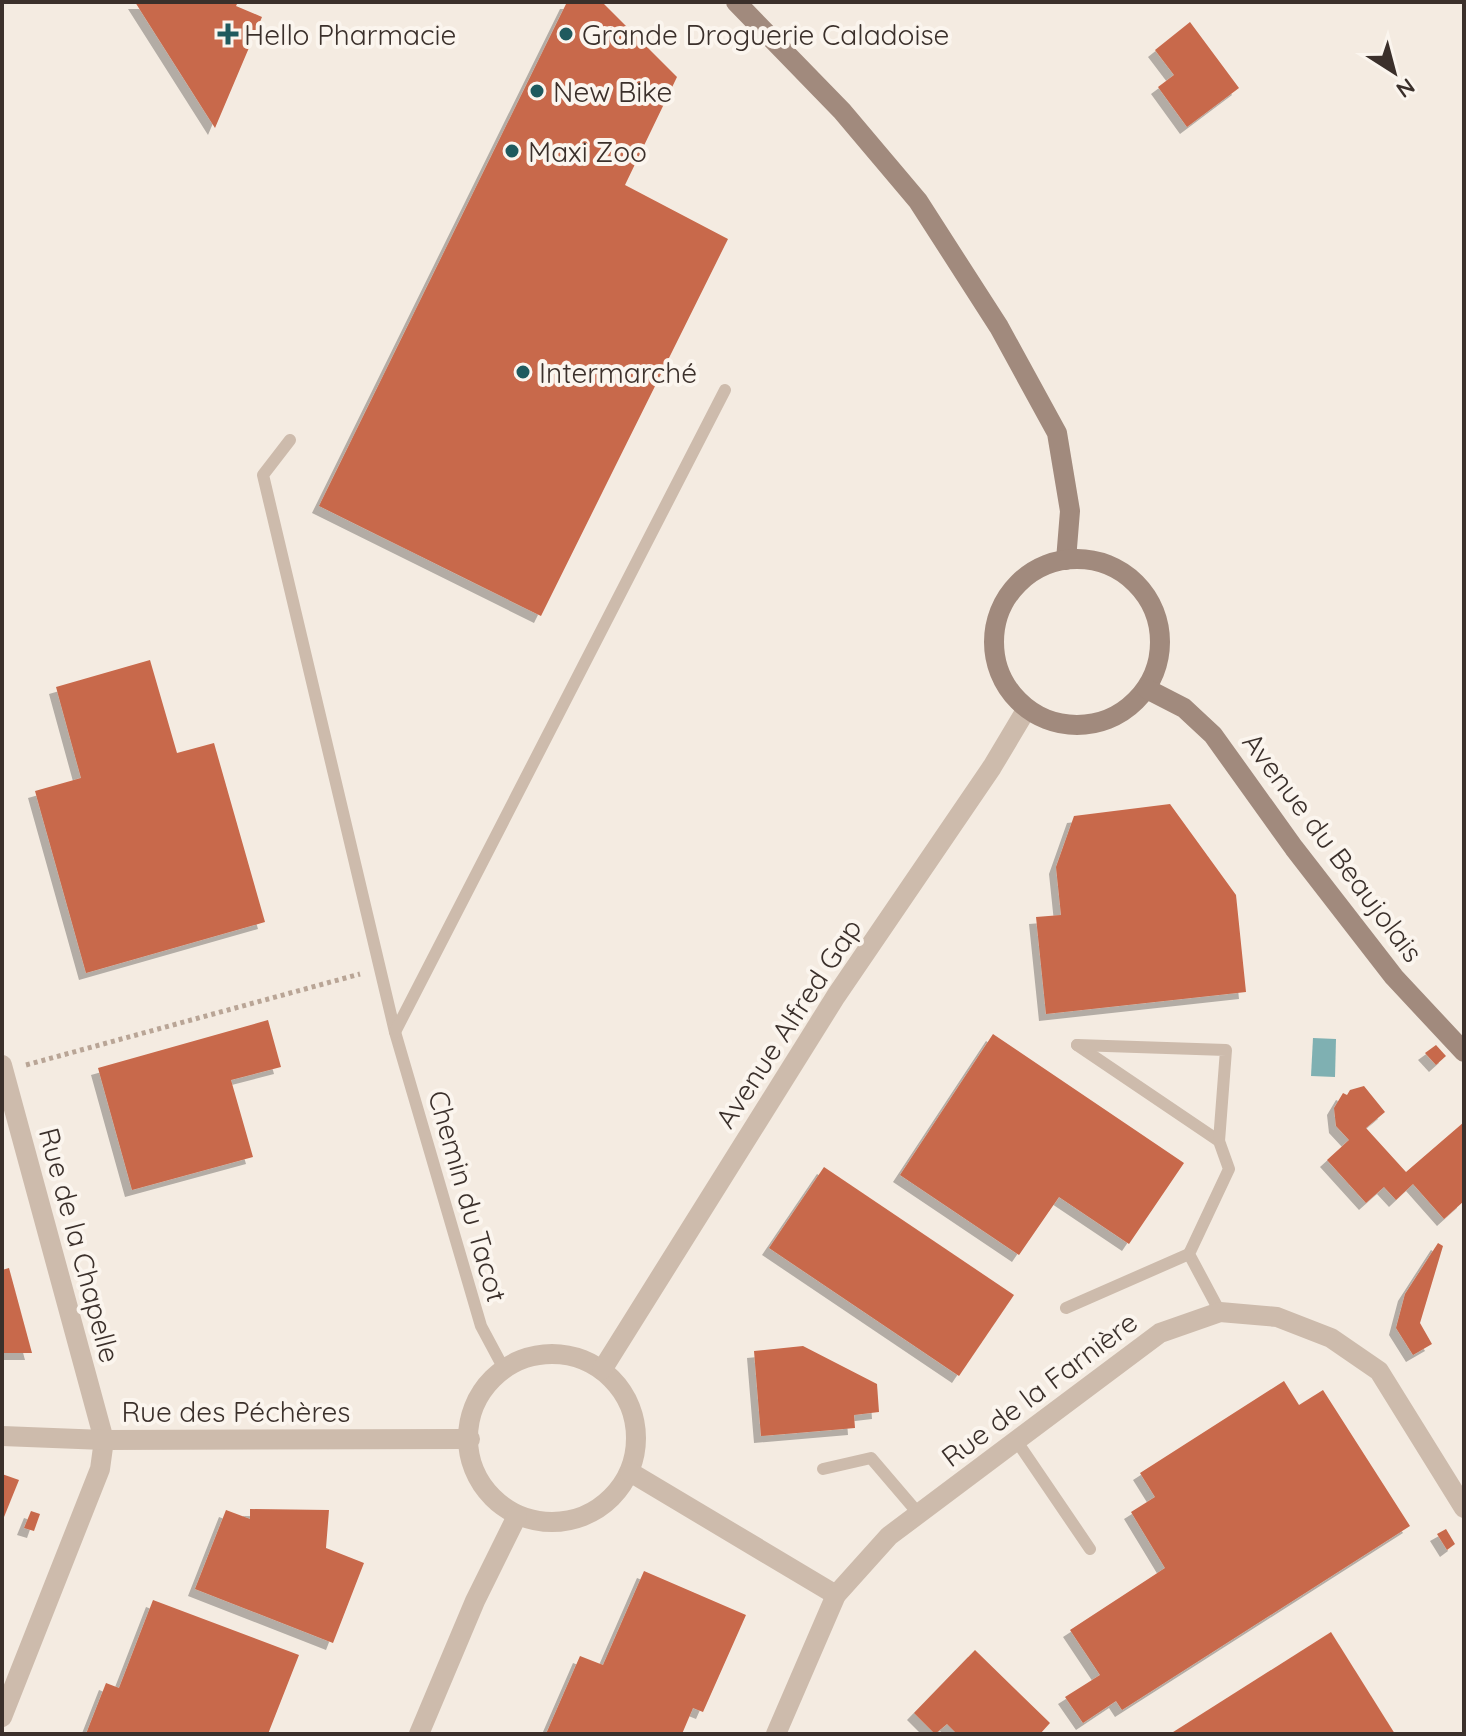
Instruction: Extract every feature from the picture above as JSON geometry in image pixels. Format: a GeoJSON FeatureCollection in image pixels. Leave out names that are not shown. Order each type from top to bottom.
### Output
{"type":"FeatureCollection","features":[{"type":"Feature","properties":{"kind":"main road"},"geometry":{"type":"LineString","coordinates":[[736,2],[842,111],[918,201],[999,327],[1057,433],[1070,511],[1066,560]]}},
{"type":"Feature","properties":{"kind":"main road"},"geometry":{"type":"LineString","coordinates":[[1066,560],[1096,561],[1128,577],[1147,596],[1159,626],[1159,659],[1147,689],[1112,719],[1064,726],[1026,710],[998,674],[993,633],[1006,597],[1033,571],[1066,560]]}},
{"type":"Feature","properties":{"kind":"main road","name":"Avenue du Beaujolais"},"geometry":{"type":"LineString","coordinates":[[1147,689],[1184,708],[1213,735],[1294,848],[1394,977],[1464,1052]]}},
{"type":"Feature","properties":{"kind":"street","name":"Avenue Alfred Gap"},"geometry":{"type":"LineString","coordinates":[[602,1370],[836,996],[992,767],[1026,710]]}},
{"type":"Feature","properties":{"kind":"street","name":"Rue de la Chapelle"},"geometry":{"type":"LineString","coordinates":[[3,1068],[104,1440]]}},
{"type":"Feature","properties":{"kind":"street","name":"Rue de la Farnière"},"geometry":{"type":"LineString","coordinates":[[776,1734],[836,1595],[889,1536],[1160,1333],[1220,1312],[1277,1317],[1331,1338],[1379,1371],[1464,1508]]}},
{"type":"Feature","properties":{"kind":"street"},"geometry":{"type":"LineString","coordinates":[[556,1354],[576,1357],[602,1370],[618,1386],[632,1412],[636,1443],[630,1472],[610,1500],[585,1516],[545,1523],[517,1516],[500,1505],[480,1484],[469,1456],[470,1416],[483,1389],[504,1369],[527,1358],[556,1354]]}},
{"type":"Feature","properties":{"kind":"street","name":"Rue des Péchères"},"geometry":{"type":"LineString","coordinates":[[2,1436],[104,1440],[470,1439]]}},
{"type":"Feature","properties":{"kind":"street"},"geometry":{"type":"LineString","coordinates":[[2,1717],[100,1469],[104,1440]]}},
{"type":"Feature","properties":{"kind":"street"},"geometry":{"type":"LineString","coordinates":[[630,1472],[836,1595]]}},
{"type":"Feature","properties":{"kind":"street"},"geometry":{"type":"LineString","coordinates":[[419,1734],[475,1601],[517,1516]]}},
{"type":"Feature","properties":{"kind":"lane"},"geometry":{"type":"LineString","coordinates":[[395,1032],[725,390]]}},
{"type":"Feature","properties":{"kind":"lane","name":"Chemin du Tacot"},"geometry":{"type":"LineString","coordinates":[[290,440],[263,475],[395,1032],[481,1326],[504,1369]]}},
{"type":"Feature","properties":{"kind":"lane"},"geometry":{"type":"LineString","coordinates":[[1066,1308],[1189,1254],[1229,1169],[1219,1141],[1226,1050],[1077,1045],[1219,1141]]}},
{"type":"Feature","properties":{"kind":"lane"},"geometry":{"type":"LineString","coordinates":[[1189,1254],[1220,1312]]}},
{"type":"Feature","properties":{"kind":"lane"},"geometry":{"type":"LineString","coordinates":[[1016,1440],[1090,1549]]}},
{"type":"Feature","properties":{"kind":"lane"},"geometry":{"type":"LineString","coordinates":[[823,1469],[871,1458],[918,1513]]}},
{"type":"Feature","properties":{"kind":"path"},"geometry":{"type":"LineString","coordinates":[[3,1068],[380,969]]}},
{"type":"Feature","properties":{"kind":"water"},"geometry":{"type":"Polygon","coordinates":[[[1313,1038],[1336,1039],[1335,1077],[1311,1076],[1313,1038]]]}},
{"type":"Feature","properties":{"kind":"building"},"geometry":{"type":"Polygon","coordinates":[[[135,2],[238,2],[236,6],[262,17],[215,128],[135,2]]]}},
{"type":"Feature","properties":{"kind":"building","name":"Intermarché"},"geometry":{"type":"Polygon","coordinates":[[[567,2],[602,2],[677,77],[625,185],[728,239],[541,616],[319,506],[567,2]]]}},
{"type":"Feature","properties":{"kind":"building"},"geometry":{"type":"Polygon","coordinates":[[[1190,22],[1239,88],[1187,127],[1158,87],[1174,75],[1155,50],[1190,22]]]}},
{"type":"Feature","properties":{"kind":"building"},"geometry":{"type":"Polygon","coordinates":[[[150,660],[177,753],[214,743],[265,922],[86,973],[35,791],[81,778],[56,687],[150,660]]]}},
{"type":"Feature","properties":{"kind":"building"},"geometry":{"type":"Polygon","coordinates":[[[1170,804],[1236,895],[1246,992],[1046,1014],[1036,917],[1061,915],[1056,867],[1074,816],[1170,804]]]}},
{"type":"Feature","properties":{"kind":"building"},"geometry":{"type":"Polygon","coordinates":[[[268,1020],[281,1067],[231,1080],[253,1157],[132,1190],[98,1068],[268,1020]]]}},
{"type":"Feature","properties":{"kind":"building"},"geometry":{"type":"Polygon","coordinates":[[[993,1034],[1184,1163],[1129,1244],[1059,1197],[1019,1255],[900,1175],[993,1034]]]}},
{"type":"Feature","properties":{"kind":"building"},"geometry":{"type":"Polygon","coordinates":[[[1436,1045],[1446,1056],[1436,1065],[1425,1053],[1436,1045]]]}},
{"type":"Feature","properties":{"kind":"building"},"geometry":{"type":"Polygon","coordinates":[[[1364,1086],[1385,1112],[1366,1128],[1406,1172],[1464,1122],[1464,1201],[1444,1219],[1413,1184],[1396,1200],[1384,1187],[1366,1203],[1327,1160],[1349,1140],[1336,1126],[1334,1108],[1343,1093],[1347,1095],[1350,1090],[1364,1086]]]}},
{"type":"Feature","properties":{"kind":"building"},"geometry":{"type":"Polygon","coordinates":[[[824,1167],[1014,1295],[959,1376],[769,1248],[824,1167]]]}},
{"type":"Feature","properties":{"kind":"building"},"geometry":{"type":"Polygon","coordinates":[[[1438,1243],[1443,1246],[1420,1323],[1432,1344],[1413,1355],[1396,1328],[1405,1294],[1438,1243]]]}},
{"type":"Feature","properties":{"kind":"building"},"geometry":{"type":"Polygon","coordinates":[[[9,1268],[32,1353],[2,1353],[2,1270],[9,1268]]]}},
{"type":"Feature","properties":{"kind":"building"},"geometry":{"type":"Polygon","coordinates":[[[803,1346],[877,1384],[879,1412],[854,1415],[855,1428],[761,1436],[754,1351],[803,1346]]]}},
{"type":"Feature","properties":{"kind":"building"},"geometry":{"type":"Polygon","coordinates":[[[1284,1381],[1299,1405],[1323,1390],[1410,1526],[1122,1710],[1116,1701],[1083,1723],[1065,1697],[1100,1675],[1070,1630],[1165,1568],[1131,1512],[1155,1497],[1140,1473],[1284,1381]]]}},
{"type":"Feature","properties":{"kind":"building"},"geometry":{"type":"Polygon","coordinates":[[[2,1474],[19,1480],[2,1522],[2,1474]]]}},
{"type":"Feature","properties":{"kind":"building"},"geometry":{"type":"Polygon","coordinates":[[[250,1509],[329,1510],[326,1548],[364,1563],[333,1643],[195,1589],[226,1510],[250,1519],[250,1509]]]}},
{"type":"Feature","properties":{"kind":"building"},"geometry":{"type":"Polygon","coordinates":[[[31,1511],[40,1514],[34,1531],[24,1528],[31,1511]]]}},
{"type":"Feature","properties":{"kind":"building"},"geometry":{"type":"Polygon","coordinates":[[[1446,1529],[1455,1544],[1447,1550],[1437,1534],[1446,1529]]]}},
{"type":"Feature","properties":{"kind":"building"},"geometry":{"type":"Polygon","coordinates":[[[644,1571],[746,1615],[703,1712],[693,1708],[682,1734],[546,1734],[580,1656],[603,1665],[644,1571]]]}},
{"type":"Feature","properties":{"kind":"building"},"geometry":{"type":"Polygon","coordinates":[[[153,1600],[299,1655],[268,1734],[86,1734],[106,1683],[119,1688],[153,1600]]]}},
{"type":"Feature","properties":{"kind":"building"},"geometry":{"type":"Polygon","coordinates":[[[1331,1632],[1395,1734],[1170,1734],[1331,1632]]]}},
{"type":"Feature","properties":{"kind":"building"},"geometry":{"type":"Polygon","coordinates":[[[975,1650],[1050,1723],[1040,1734],[957,1734],[947,1724],[935,1734],[914,1713],[975,1650]]]}},
{"type":"Feature","properties":{"kind":"place","name":"Hello Pharmacie"},"geometry":{"type":"Point","coordinates":[228,34]}},
{"type":"Feature","properties":{"kind":"place","name":"Grande Droguerie Caladoise"},"geometry":{"type":"Point","coordinates":[566,34]}},
{"type":"Feature","properties":{"kind":"place","name":"New Bike"},"geometry":{"type":"Point","coordinates":[537,91]}},
{"type":"Feature","properties":{"kind":"place","name":"Maxi Zoo"},"geometry":{"type":"Point","coordinates":[512,151]}},
{"type":"Feature","properties":{"kind":"place","name":"Intermarché"},"geometry":{"type":"Point","coordinates":[523,372]}}]}
